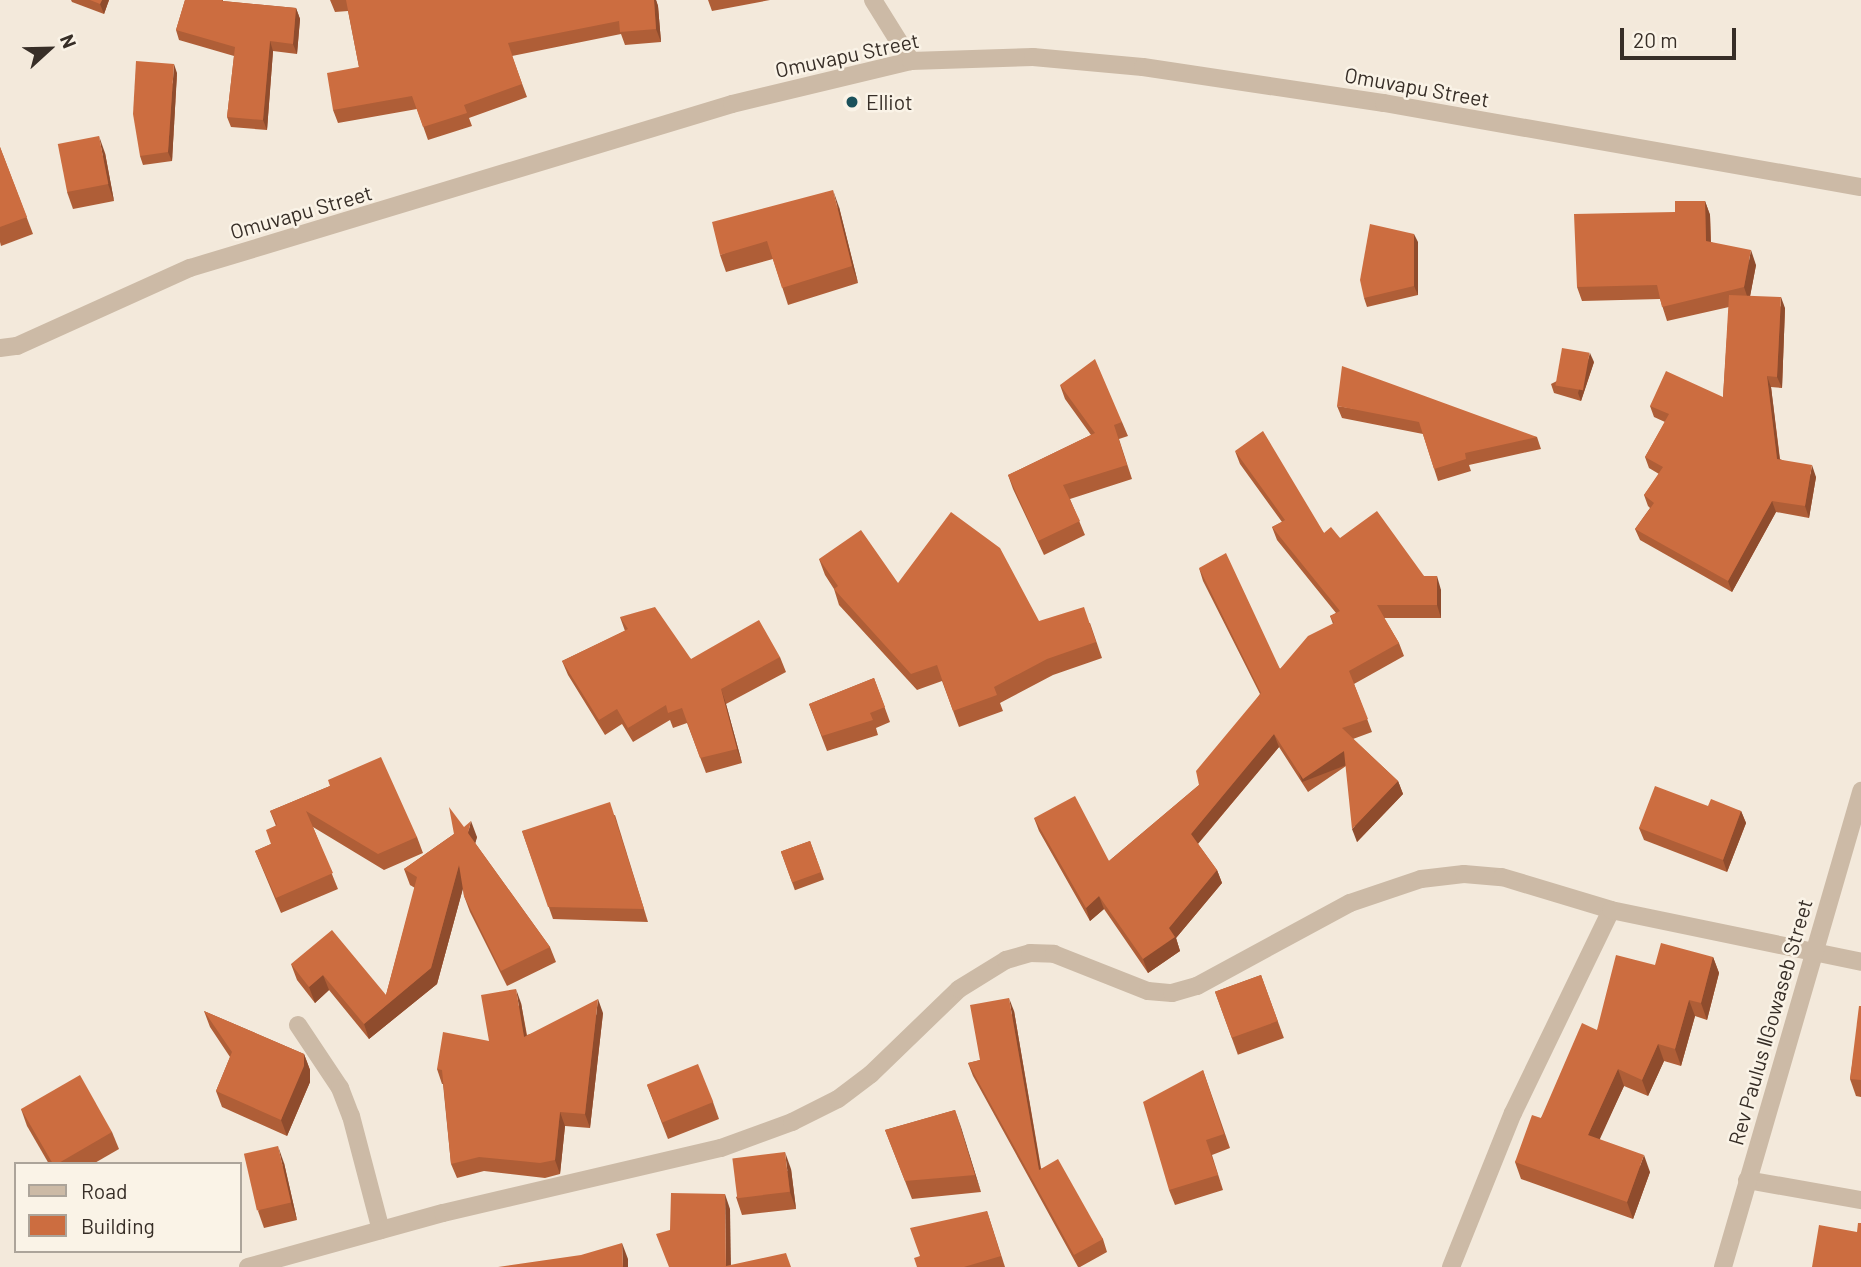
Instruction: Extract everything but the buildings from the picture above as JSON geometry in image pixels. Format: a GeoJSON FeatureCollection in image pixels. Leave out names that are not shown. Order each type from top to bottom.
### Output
{"type":"FeatureCollection","features":[{"type":"Feature","properties":{"kind":"street"},"geometry":{"type":"LineString","coordinates":[[873,0],[911,61]]}},
{"type":"Feature","properties":{"kind":"street","name":"Omuvapu Street"},"geometry":{"type":"LineString","coordinates":[[0,348],[17,346],[190,268],[732,104],[911,61],[1033,57],[1143,67],[1384,103],[1861,187]]}},
{"type":"Feature","properties":{"kind":"street","name":"Rev Paulus ǁGowaseb Street"},"geometry":{"type":"LineString","coordinates":[[1723,1267],[1861,791]]}},
{"type":"Feature","properties":{"kind":"street"},"geometry":{"type":"LineString","coordinates":[[248,1267],[381,1230],[638,1170],[792,1122],[838,1099],[871,1074],[959,989],[1006,960],[1030,953],[1054,954],[1148,991],[1172,993],[1197,986],[1350,902],[1421,879],[1464,874],[1502,877],[1611,910],[1861,962]]}},
{"type":"Feature","properties":{"kind":"street"},"geometry":{"type":"LineString","coordinates":[[1451,1267],[1513,1113],[1611,910]]}},
{"type":"Feature","properties":{"kind":"street"},"geometry":{"type":"LineString","coordinates":[[298,1025],[328,1069],[351,1115],[381,1230]]}},
{"type":"Feature","properties":{"kind":"street"},"geometry":{"type":"LineString","coordinates":[[1747,1180],[1861,1200]]}},
{"type":"Feature","properties":{"kind":"place","name":"Elliot"},"geometry":{"type":"Point","coordinates":[852,102]}}]}
